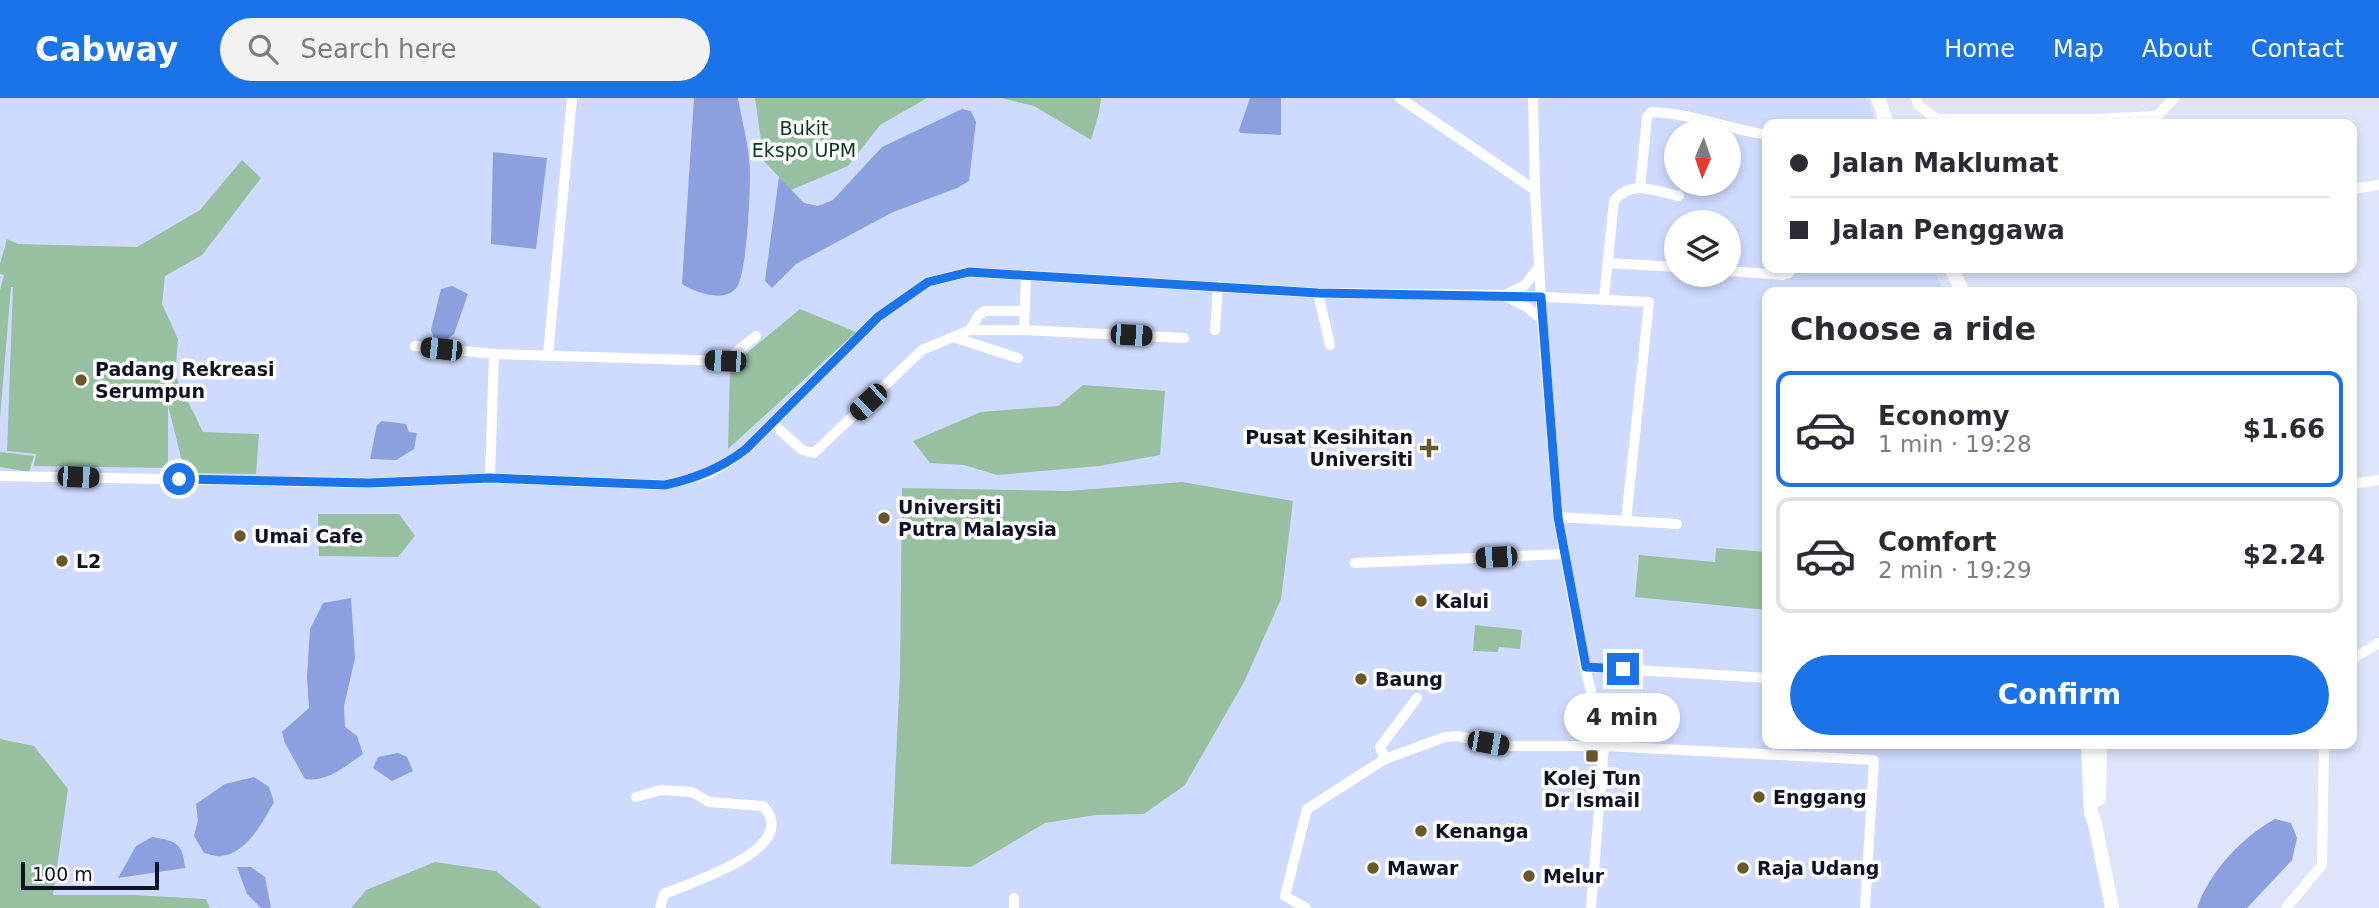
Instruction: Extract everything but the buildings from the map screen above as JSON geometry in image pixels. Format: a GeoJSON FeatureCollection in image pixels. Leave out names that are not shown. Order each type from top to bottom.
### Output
{"type":"FeatureCollection","features":[{"type":"Feature","properties":{"kind":"street"},"geometry":{"type":"LineString","coordinates":[[548,355],[572,98]]}},
{"type":"Feature","properties":{"kind":"street"},"geometry":{"type":"LineString","coordinates":[[1400,98],[1535,190]]}},
{"type":"Feature","properties":{"kind":"street"},"geometry":{"type":"LineString","coordinates":[[1533,98],[1542,320],[1558,517],[1604,746],[1591,908]]}},
{"type":"Feature","properties":{"kind":"street"},"geometry":{"type":"LineString","coordinates":[[1878,98],[1885,119]]}},
{"type":"Feature","properties":{"kind":"street"},"geometry":{"type":"LineString","coordinates":[[1916,98],[1918,105],[1937,119],[2073,119],[2157,116],[2174,98]]}},
{"type":"Feature","properties":{"kind":"street"},"geometry":{"type":"LineString","coordinates":[[1640,188],[1646,128],[1651,112],[1668,113],[1762,134]]}},
{"type":"Feature","properties":{"kind":"street"},"geometry":{"type":"LineString","coordinates":[[2357,187],[2379,185]]}},
{"type":"Feature","properties":{"kind":"street"},"geometry":{"type":"LineString","coordinates":[[1604,299],[1614,201],[1620,192],[1640,188],[1664,193]]}},
{"type":"Feature","properties":{"kind":"street"},"geometry":{"type":"LineString","coordinates":[[1608,263],[1664,266]]}},
{"type":"Feature","properties":{"kind":"street"},"geometry":{"type":"LineString","coordinates":[[1503,295],[1525,285],[1539,267]]}},
{"type":"Feature","properties":{"kind":"street"},"geometry":{"type":"LineString","coordinates":[[0,474],[369,483],[490,478],[665,485],[710,472],[725,464],[772,423],[878,317],[928,282],[969,272],[1318,293],[1503,295],[1649,302],[1626,521]]}},
{"type":"Feature","properties":{"kind":"street"},"geometry":{"type":"LineString","coordinates":[[1741,272],[1783,275],[1790,273]]}},
{"type":"Feature","properties":{"kind":"street"},"geometry":{"type":"LineString","coordinates":[[1024,330],[1026,275]]}},
{"type":"Feature","properties":{"kind":"street"},"geometry":{"type":"LineString","coordinates":[[1215,330],[1218,286]]}},
{"type":"Feature","properties":{"kind":"street"},"geometry":{"type":"LineString","coordinates":[[1318,293],[1330,345]]}},
{"type":"Feature","properties":{"kind":"street"},"geometry":{"type":"LineString","coordinates":[[1503,295],[1518,301],[1542,320]]}},
{"type":"Feature","properties":{"kind":"street"},"geometry":{"type":"LineString","coordinates":[[970,330],[979,315],[985,311],[1025,311]]}},
{"type":"Feature","properties":{"kind":"street"},"geometry":{"type":"LineString","coordinates":[[772,423],[802,450],[814,453],[922,350],[970,330],[1184,338]]}},
{"type":"Feature","properties":{"kind":"street"},"geometry":{"type":"LineString","coordinates":[[415,346],[494,354],[725,361],[756,336]]}},
{"type":"Feature","properties":{"kind":"street"},"geometry":{"type":"LineString","coordinates":[[953,337],[1018,358]]}},
{"type":"Feature","properties":{"kind":"street"},"geometry":{"type":"LineString","coordinates":[[490,478],[494,354]]}},
{"type":"Feature","properties":{"kind":"street"},"geometry":{"type":"LineString","coordinates":[[2357,483],[2379,480]]}},
{"type":"Feature","properties":{"kind":"street"},"geometry":{"type":"LineString","coordinates":[[1558,517],[1677,524]]}},
{"type":"Feature","properties":{"kind":"street"},"geometry":{"type":"LineString","coordinates":[[1356,563],[1564,554]]}},
{"type":"Feature","properties":{"kind":"street"},"geometry":{"type":"LineString","coordinates":[[2357,656],[2379,643]]}},
{"type":"Feature","properties":{"kind":"street"},"geometry":{"type":"LineString","coordinates":[[1586,667],[1762,678]]}},
{"type":"Feature","properties":{"kind":"street"},"geometry":{"type":"LineString","coordinates":[[1385,759],[1380,747],[1417,698]]}},
{"type":"Feature","properties":{"kind":"street"},"geometry":{"type":"LineString","coordinates":[[1306,908],[1285,896],[1307,809],[1385,759],[1445,737],[1457,736],[1505,746],[1604,746],[1874,760],[1865,908]]}},
{"type":"Feature","properties":{"kind":"street"},"geometry":{"type":"LineString","coordinates":[[2088,749],[2091,813],[2112,908]]}},
{"type":"Feature","properties":{"kind":"street"},"geometry":{"type":"LineString","coordinates":[[2095,824],[2099,812],[2100,749]]}},
{"type":"Feature","properties":{"kind":"street"},"geometry":{"type":"LineString","coordinates":[[2286,908],[2322,865],[2324,749]]}},
{"type":"Feature","properties":{"kind":"street"},"geometry":{"type":"LineString","coordinates":[[635,797],[660,790],[692,792],[709,802],[763,806],[772,816],[773,825],[768,838],[743,860],[664,894],[660,908]]}},
{"type":"Feature","properties":{"kind":"shaded area","name":"Universiti Putra Malaysia"},"geometry":{"type":"Polygon","coordinates":[[[0,98],[1868,98],[1874,119],[1762,119],[1762,273],[1935,273],[1942,287],[1762,287],[1762,749],[2083,749],[2084,797],[2105,908],[0,908],[0,98]]]}},
{"type":"Feature","properties":{"kind":"green space","name":"Bukit Ekspo UPM"},"geometry":{"type":"Polygon","coordinates":[[[755,98],[927,98],[880,125],[848,166],[791,190],[764,161],[755,98]]]}},
{"type":"Feature","properties":{"kind":"green space"},"geometry":{"type":"Polygon","coordinates":[[[1001,98],[1101,98],[1091,140],[1034,106],[1001,98]]]}},
{"type":"Feature","properties":{"kind":"green space"},"geometry":{"type":"Polygon","coordinates":[[[242,160],[261,178],[202,255],[165,276],[162,304],[178,339],[175,375],[203,432],[259,434],[256,474],[185,473],[168,405],[168,468],[34,466],[36,454],[7,451],[13,287],[0,418],[0,290],[4,275],[0,274],[0,264],[7,239],[18,244],[137,247],[200,210],[242,160]]]}},
{"type":"Feature","properties":{"kind":"green space"},"geometry":{"type":"Polygon","coordinates":[[[800,309],[856,332],[728,449],[730,367],[800,309]]]}},
{"type":"Feature","properties":{"kind":"green space"},"geometry":{"type":"Polygon","coordinates":[[[1083,385],[1165,391],[1160,455],[1099,466],[997,475],[964,465],[930,463],[913,441],[981,412],[1058,406],[1083,385]]]}},
{"type":"Feature","properties":{"kind":"green space"},"geometry":{"type":"Polygon","coordinates":[[[0,452],[34,456],[29,472],[0,467],[0,452]]]}},
{"type":"Feature","properties":{"kind":"green space"},"geometry":{"type":"Polygon","coordinates":[[[1182,482],[1293,501],[1281,599],[1244,682],[1185,785],[1144,814],[1096,815],[1045,823],[971,867],[891,864],[900,674],[902,488],[1068,491],[1182,482]]]}},
{"type":"Feature","properties":{"kind":"green space"},"geometry":{"type":"Polygon","coordinates":[[[318,514],[399,514],[415,536],[398,557],[319,556],[318,514]]]}},
{"type":"Feature","properties":{"kind":"green space"},"geometry":{"type":"Polygon","coordinates":[[[1716,548],[1762,552],[1762,610],[1635,597],[1639,555],[1715,562],[1716,548]]]}},
{"type":"Feature","properties":{"kind":"green space"},"geometry":{"type":"Polygon","coordinates":[[[1475,625],[1522,630],[1520,649],[1499,647],[1498,652],[1473,651],[1475,625]]]}},
{"type":"Feature","properties":{"kind":"green space"},"geometry":{"type":"Polygon","coordinates":[[[0,739],[34,746],[68,789],[53,895],[206,899],[210,908],[0,908],[0,739]]]}},
{"type":"Feature","properties":{"kind":"green space"},"geometry":{"type":"Polygon","coordinates":[[[435,862],[496,871],[542,908],[351,908],[366,890],[435,862]]]}},
{"type":"Feature","properties":{"kind":"water"},"geometry":{"type":"Polygon","coordinates":[[[694,98],[738,98],[750,165],[743,266],[737,287],[732,292],[718,296],[702,293],[682,284],[694,98]]]}},
{"type":"Feature","properties":{"kind":"water"},"geometry":{"type":"Polygon","coordinates":[[[1250,98],[1281,98],[1281,135],[1240,133],[1250,98]]]}},
{"type":"Feature","properties":{"kind":"water"},"geometry":{"type":"Polygon","coordinates":[[[962,109],[971,111],[976,122],[969,181],[893,212],[796,264],[772,288],[765,281],[779,177],[804,203],[818,206],[833,200],[882,147],[962,109]]]}},
{"type":"Feature","properties":{"kind":"water"},"geometry":{"type":"Polygon","coordinates":[[[493,152],[547,158],[536,249],[491,244],[493,152]]]}},
{"type":"Feature","properties":{"kind":"water"},"geometry":{"type":"Polygon","coordinates":[[[452,286],[468,294],[454,334],[445,341],[434,338],[431,330],[441,289],[452,286]]]}},
{"type":"Feature","properties":{"kind":"water"},"geometry":{"type":"Polygon","coordinates":[[[382,421],[406,424],[409,432],[417,433],[414,449],[396,460],[370,459],[377,425],[382,421]]]}},
{"type":"Feature","properties":{"kind":"water"},"geometry":{"type":"Polygon","coordinates":[[[351,598],[355,658],[344,706],[345,727],[357,736],[363,754],[328,776],[305,779],[285,743],[282,732],[309,708],[307,677],[310,629],[323,603],[351,598]]]}},
{"type":"Feature","properties":{"kind":"water"},"geometry":{"type":"Polygon","coordinates":[[[398,753],[407,757],[413,771],[392,781],[373,768],[378,757],[398,753]]]}},
{"type":"Feature","properties":{"kind":"water"},"geometry":{"type":"Polygon","coordinates":[[[254,777],[269,787],[274,802],[259,827],[246,843],[230,854],[219,856],[204,853],[194,836],[198,820],[196,804],[225,784],[254,777]]]}},
{"type":"Feature","properties":{"kind":"water"},"geometry":{"type":"Polygon","coordinates":[[[2275,819],[2291,823],[2297,838],[2292,860],[2247,908],[2197,908],[2210,881],[2228,856],[2251,835],[2275,819]]]}},
{"type":"Feature","properties":{"kind":"water"},"geometry":{"type":"Polygon","coordinates":[[[152,837],[176,844],[182,853],[185,868],[118,878],[136,846],[152,837]]]}},
{"type":"Feature","properties":{"kind":"water"},"geometry":{"type":"Polygon","coordinates":[[[237,867],[251,867],[265,877],[271,908],[261,908],[247,894],[237,867]]]}},
{"type":"Feature","properties":{"kind":"place","name":"Padang Rekreasi Serumpun"},"geometry":{"type":"Point","coordinates":[81,380]}},
{"type":"Feature","properties":{"kind":"place","name":"Pusat Kesihitan Universiti"},"geometry":{"type":"Point","coordinates":[1429,448]}},
{"type":"Feature","properties":{"kind":"place","name":"Universiti Putra Malaysia"},"geometry":{"type":"Point","coordinates":[884,518]}},
{"type":"Feature","properties":{"kind":"place","name":"Umai Cafe"},"geometry":{"type":"Point","coordinates":[240,536]}},
{"type":"Feature","properties":{"kind":"place","name":"L2"},"geometry":{"type":"Point","coordinates":[62,561]}},
{"type":"Feature","properties":{"kind":"place","name":"Kalui"},"geometry":{"type":"Point","coordinates":[1421,601]}},
{"type":"Feature","properties":{"kind":"place","name":"Baung"},"geometry":{"type":"Point","coordinates":[1361,679]}},
{"type":"Feature","properties":{"kind":"place","name":"Kolej Tun Dr Ismail"},"geometry":{"type":"Point","coordinates":[1592,756]}},
{"type":"Feature","properties":{"kind":"place","name":"Enggang"},"geometry":{"type":"Point","coordinates":[1759,797]}},
{"type":"Feature","properties":{"kind":"place","name":"Kenanga"},"geometry":{"type":"Point","coordinates":[1421,831]}},
{"type":"Feature","properties":{"kind":"place","name":"Mawar"},"geometry":{"type":"Point","coordinates":[1373,868]}},
{"type":"Feature","properties":{"kind":"place","name":"Raja Udang"},"geometry":{"type":"Point","coordinates":[1743,868]}},
{"type":"Feature","properties":{"kind":"place","name":"Melur"},"geometry":{"type":"Point","coordinates":[1529,876]}},
{"type":"Feature","properties":{"kind":"route"},"geometry":{"type":"LineString","coordinates":[[179,479],[369,483],[490,478],[665,485],[689,480],[725,464],[746,449],[878,317],[928,282],[969,272],[1318,293],[1541,297],[1558,517],[1586,667],[1623,669]]}}]}
